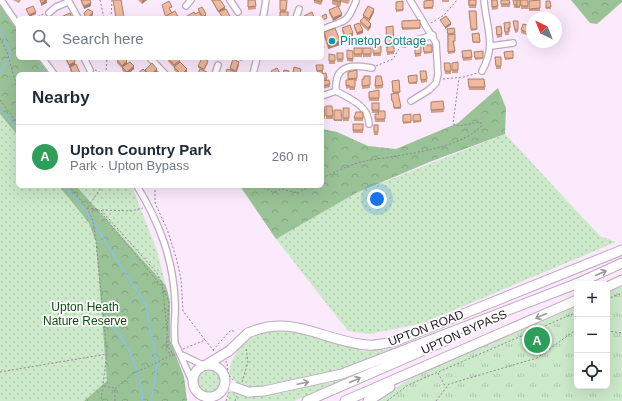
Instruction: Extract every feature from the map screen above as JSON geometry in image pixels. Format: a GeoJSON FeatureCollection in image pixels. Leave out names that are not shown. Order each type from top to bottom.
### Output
{"type":"FeatureCollection","features":[{"type":"Feature","properties":{"kind":"highway","name":"UPTON ROAD"},"geometry":{"type":"LineString","coordinates":[[205,365],[229,351],[248,333],[264,328],[286,325],[305,328],[352,343],[381,345],[552,279],[622,250]]}},
{"type":"Feature","properties":{"kind":"highway","name":"UPTON BYPASS"},"geometry":{"type":"LineString","coordinates":[[583,281],[622,264]]}},
{"type":"Feature","properties":{"kind":"highway"},"geometry":{"type":"LineString","coordinates":[[610,286],[622,280]]}},
{"type":"Feature","properties":{"kind":"highway","name":"UPTON BYPASS"},"geometry":{"type":"LineString","coordinates":[[307,401],[574,285]]}},
{"type":"Feature","properties":{"kind":"highway"},"geometry":{"type":"LineString","coordinates":[[223,382],[215,396],[207,399],[196,391],[192,382],[194,373],[205,365],[215,366],[223,382],[248,392],[264,391],[342,374],[574,285]]}},
{"type":"Feature","properties":{"kind":"highway","name":"UPTON BYPASS"},"geometry":{"type":"LineString","coordinates":[[345,401],[574,301]]}},
{"type":"Feature","properties":{"kind":"highway"},"geometry":{"type":"LineString","coordinates":[[222,401],[223,382],[229,351]]}},
{"type":"Feature","properties":{"kind":"highway"},"geometry":{"type":"LineString","coordinates":[[368,401],[431,364]]}},
{"type":"Feature","properties":{"kind":"highway"},"geometry":{"type":"LineString","coordinates":[[192,401],[196,391]]}},
{"type":"Feature","properties":{"kind":"street"},"geometry":{"type":"LineString","coordinates":[[1,0],[16,22]]}},
{"type":"Feature","properties":{"kind":"street"},"geometry":{"type":"LineString","coordinates":[[186,6],[191,0]]}},
{"type":"Feature","properties":{"kind":"street"},"geometry":{"type":"LineString","coordinates":[[230,0],[238,12]]}},
{"type":"Feature","properties":{"kind":"street"},"geometry":{"type":"LineString","coordinates":[[264,16],[266,0]]}},
{"type":"Feature","properties":{"kind":"street"},"geometry":{"type":"LineString","coordinates":[[410,0],[433,35],[437,55],[436,83],[429,90],[411,101]]}},
{"type":"Feature","properties":{"kind":"street"},"geometry":{"type":"LineString","coordinates":[[482,71],[487,62],[491,46],[484,0]]}},
{"type":"Feature","properties":{"kind":"street"},"geometry":{"type":"LineString","coordinates":[[49,13],[56,7],[68,1],[77,16]]}},
{"type":"Feature","properties":{"kind":"street"},"geometry":{"type":"LineString","coordinates":[[324,29],[343,22],[350,16],[356,1]]}},
{"type":"Feature","properties":{"kind":"street"},"geometry":{"type":"LineString","coordinates":[[297,16],[299,9]]}},
{"type":"Feature","properties":{"kind":"street"},"geometry":{"type":"LineString","coordinates":[[404,44],[433,35]]}},
{"type":"Feature","properties":{"kind":"street"},"geometry":{"type":"LineString","coordinates":[[491,46],[513,43]]}},
{"type":"Feature","properties":{"kind":"street"},"geometry":{"type":"LineString","coordinates":[[44,60],[52,72]]}},
{"type":"Feature","properties":{"kind":"street"},"geometry":{"type":"LineString","coordinates":[[85,60],[90,70]]}},
{"type":"Feature","properties":{"kind":"street"},"geometry":{"type":"LineString","coordinates":[[152,60],[163,72]]}},
{"type":"Feature","properties":{"kind":"street"},"geometry":{"type":"LineString","coordinates":[[254,72],[256,60]]}},
{"type":"Feature","properties":{"kind":"street"},"geometry":{"type":"LineString","coordinates":[[216,72],[218,65]]}},
{"type":"Feature","properties":{"kind":"street"},"geometry":{"type":"LineString","coordinates":[[336,91],[335,80],[338,73],[344,69],[353,66],[372,68]]}},
{"type":"Feature","properties":{"kind":"street"},"geometry":{"type":"LineString","coordinates":[[324,95],[336,91],[355,100],[367,114],[370,124]]}},
{"type":"Feature","properties":{"kind":"street"},"geometry":{"type":"LineString","coordinates":[[139,188],[166,246],[172,268],[175,302],[175,343],[182,351],[205,365]]}},
{"type":"Feature","properties":{"kind":"street"},"geometry":{"type":"LineString","coordinates":[[182,351],[192,382]]}},
{"type":"Feature","properties":{"kind":"path"},"geometry":{"type":"LineString","coordinates":[[100,0],[104,16]]}},
{"type":"Feature","properties":{"kind":"path"},"geometry":{"type":"LineString","coordinates":[[111,16],[112,0]]}},
{"type":"Feature","properties":{"kind":"path"},"geometry":{"type":"LineString","coordinates":[[426,24],[444,14],[457,0]]}},
{"type":"Feature","properties":{"kind":"path"},"geometry":{"type":"LineString","coordinates":[[40,16],[49,13]]}},
{"type":"Feature","properties":{"kind":"path"},"geometry":{"type":"LineString","coordinates":[[0,38],[11,62],[16,83]]}},
{"type":"Feature","properties":{"kind":"path"},"geometry":{"type":"LineString","coordinates":[[372,68],[381,62],[393,58],[397,49],[404,44]]}},
{"type":"Feature","properties":{"kind":"path"},"geometry":{"type":"LineString","coordinates":[[106,72],[107,60]]}},
{"type":"Feature","properties":{"kind":"path"},"geometry":{"type":"LineString","coordinates":[[90,70],[98,69],[101,72]]}},
{"type":"Feature","properties":{"kind":"path"},"geometry":{"type":"LineString","coordinates":[[437,78],[459,78],[482,71]]}},
{"type":"Feature","properties":{"kind":"path"},"geometry":{"type":"LineString","coordinates":[[324,177],[363,161],[447,145],[470,136],[482,125],[480,122],[459,126],[453,124],[459,78]]}},
{"type":"Feature","properties":{"kind":"path"},"geometry":{"type":"LineString","coordinates":[[0,100],[16,121]]}},
{"type":"Feature","properties":{"kind":"path"},"geometry":{"type":"LineString","coordinates":[[71,188],[87,208],[93,221],[96,242],[108,353],[101,401]]}},
{"type":"Feature","properties":{"kind":"path"},"geometry":{"type":"LineString","coordinates":[[87,208],[101,188]]}},
{"type":"Feature","properties":{"kind":"path"},"geometry":{"type":"LineString","coordinates":[[265,188],[274,192],[282,189],[298,193],[307,188]]}},
{"type":"Feature","properties":{"kind":"path"},"geometry":{"type":"LineString","coordinates":[[87,208],[131,211],[149,207]]}},
{"type":"Feature","properties":{"kind":"path"},"geometry":{"type":"LineString","coordinates":[[87,208],[98,209],[163,288],[169,302],[166,350],[172,355]]}},
{"type":"Feature","properties":{"kind":"path"},"geometry":{"type":"LineString","coordinates":[[101,210],[157,273],[162,283],[168,347],[172,355]]}},
{"type":"Feature","properties":{"kind":"path"},"geometry":{"type":"LineString","coordinates":[[610,298],[622,293]]}},
{"type":"Feature","properties":{"kind":"path"},"geometry":{"type":"LineString","coordinates":[[387,401],[408,385],[574,313]]}},
{"type":"Feature","properties":{"kind":"path"},"geometry":{"type":"LineString","coordinates":[[182,351],[205,340],[213,350],[228,332],[231,330],[235,332]]}},
{"type":"Feature","properties":{"kind":"path"},"geometry":{"type":"LineString","coordinates":[[436,401],[445,387],[449,384],[536,358],[574,331]]}},
{"type":"Feature","properties":{"kind":"path"},"geometry":{"type":"LineString","coordinates":[[610,331],[622,333]]}},
{"type":"Feature","properties":{"kind":"path"},"geometry":{"type":"LineString","coordinates":[[234,401],[248,362],[247,350],[243,343]]}},
{"type":"Feature","properties":{"kind":"path"},"geometry":{"type":"LineString","coordinates":[[0,372],[108,353]]}},
{"type":"Feature","properties":{"kind":"path"},"geometry":{"type":"LineString","coordinates":[[103,386],[115,388],[135,372],[172,355]]}},
{"type":"Feature","properties":{"kind":"path"},"geometry":{"type":"LineString","coordinates":[[438,373],[445,387]]}},
{"type":"Feature","properties":{"kind":"path"},"geometry":{"type":"LineString","coordinates":[[115,388],[115,401]]}},
{"type":"Feature","properties":{"kind":"green space"},"geometry":{"type":"Polygon","coordinates":[[[571,0],[622,0],[622,2],[597,24],[590,23],[571,0]]]}},
{"type":"Feature","properties":{"kind":"green space","name":"Upton Heath Nature Reserve"},"geometry":{"type":"Polygon","coordinates":[[[0,5],[16,29],[16,60],[38,60],[48,72],[16,72],[16,188],[133,188],[157,251],[170,302],[170,340],[184,377],[187,401],[0,401],[0,5]]]}},
{"type":"Feature","properties":{"kind":"green space"},"geometry":{"type":"Polygon","coordinates":[[[0,5],[16,29],[16,60],[38,60],[48,72],[16,72],[16,134],[0,114],[0,5]]]}},
{"type":"Feature","properties":{"kind":"green space"},"geometry":{"type":"Polygon","coordinates":[[[498,88],[506,108],[505,134],[432,161],[356,193],[276,239],[241,188],[324,188],[324,129],[337,132],[368,146],[396,149],[458,123],[498,88]]]}},
{"type":"Feature","properties":{"kind":"green space"},"geometry":{"type":"Polygon","coordinates":[[[505,134],[600,236],[616,242],[423,323],[370,334],[348,331],[276,239],[356,193],[505,134]]]}},
{"type":"Feature","properties":{"kind":"green space"},"geometry":{"type":"Polygon","coordinates":[[[61,188],[78,188],[166,286],[170,302],[170,340],[184,377],[187,401],[84,401],[107,381],[96,242],[89,223],[61,188]]]}},
{"type":"Feature","properties":{"kind":"green space"},"geometry":{"type":"Polygon","coordinates":[[[622,286],[622,401],[374,401],[416,375],[574,307],[574,389],[610,389],[610,292],[622,286]]]}},
{"type":"Feature","properties":{"kind":"green space"},"geometry":{"type":"Polygon","coordinates":[[[268,331],[306,332],[363,351],[382,350],[397,347],[333,373],[254,388],[235,382],[229,372],[237,351],[253,337],[268,331]]]}},
{"type":"Feature","properties":{"kind":"green space"},"geometry":{"type":"Polygon","coordinates":[[[382,364],[294,401],[227,401],[230,390],[242,395],[253,396],[332,382],[382,364]]]}},
{"type":"Feature","properties":{"kind":"green space"},"geometry":{"type":"Polygon","coordinates":[[[209,370],[214,371],[220,377],[220,387],[214,393],[209,394],[204,393],[198,387],[197,382],[198,377],[204,371],[209,370]]]}},
{"type":"Feature","properties":{"kind":"building"},"geometry":{"type":"Polygon","coordinates":[[[40,0],[47,0],[41,3],[40,0]]]}},
{"type":"Feature","properties":{"kind":"building"},"geometry":{"type":"Polygon","coordinates":[[[81,0],[90,0],[91,3],[84,6],[81,0]]]}},
{"type":"Feature","properties":{"kind":"building"},"geometry":{"type":"Polygon","coordinates":[[[113,0],[121,0],[124,16],[116,16],[113,0]]]}},
{"type":"Feature","properties":{"kind":"building"},"geometry":{"type":"Polygon","coordinates":[[[212,0],[220,0],[225,7],[218,11],[212,0]]]}},
{"type":"Feature","properties":{"kind":"building"},"geometry":{"type":"Polygon","coordinates":[[[248,0],[255,0],[256,6],[248,7],[248,0]]]}},
{"type":"Feature","properties":{"kind":"building"},"geometry":{"type":"Polygon","coordinates":[[[280,0],[287,0],[286,10],[280,10],[280,0]]]}},
{"type":"Feature","properties":{"kind":"building"},"geometry":{"type":"Polygon","coordinates":[[[433,0],[433,7],[424,8],[424,1],[433,0]]]}},
{"type":"Feature","properties":{"kind":"building"},"geometry":{"type":"Polygon","coordinates":[[[469,0],[476,0],[476,5],[469,5],[469,0]]]}},
{"type":"Feature","properties":{"kind":"building"},"geometry":{"type":"Polygon","coordinates":[[[492,0],[497,0],[498,6],[492,7],[492,0]]]}},
{"type":"Feature","properties":{"kind":"building"},"geometry":{"type":"Polygon","coordinates":[[[501,0],[509,0],[510,4],[501,4],[501,0]]]}},
{"type":"Feature","properties":{"kind":"building"},"geometry":{"type":"Polygon","coordinates":[[[513,0],[517,0],[517,5],[514,5],[513,0]]]}},
{"type":"Feature","properties":{"kind":"building"},"geometry":{"type":"Polygon","coordinates":[[[517,0],[520,0],[520,6],[517,7],[517,0]]]}},
{"type":"Feature","properties":{"kind":"building"},"geometry":{"type":"Polygon","coordinates":[[[520,0],[528,0],[528,6],[521,6],[520,0]]]}},
{"type":"Feature","properties":{"kind":"building"},"geometry":{"type":"Polygon","coordinates":[[[540,0],[540,8],[529,9],[529,1],[540,0]]]}},
{"type":"Feature","properties":{"kind":"building"},"geometry":{"type":"Polygon","coordinates":[[[169,1],[172,7],[169,8],[172,13],[165,16],[162,5],[169,1]]]}},
{"type":"Feature","properties":{"kind":"building"},"geometry":{"type":"Polygon","coordinates":[[[403,1],[403,10],[396,10],[396,2],[403,1]]]}},
{"type":"Feature","properties":{"kind":"building"},"geometry":{"type":"Polygon","coordinates":[[[546,1],[550,1],[551,7],[546,8],[546,1]]]}},
{"type":"Feature","properties":{"kind":"building"},"geometry":{"type":"Polygon","coordinates":[[[33,6],[36,12],[29,15],[26,9],[33,6]]]}},
{"type":"Feature","properties":{"kind":"building"},"geometry":{"type":"Polygon","coordinates":[[[338,6],[342,14],[333,18],[329,10],[338,6]]]}},
{"type":"Feature","properties":{"kind":"building"},"geometry":{"type":"Polygon","coordinates":[[[368,6],[374,9],[369,19],[363,15],[368,6]]]}},
{"type":"Feature","properties":{"kind":"building"},"geometry":{"type":"Polygon","coordinates":[[[202,7],[206,14],[202,16],[198,9],[202,7]]]}},
{"type":"Feature","properties":{"kind":"building"},"geometry":{"type":"Polygon","coordinates":[[[88,9],[93,12],[90,16],[85,16],[84,13],[88,9]]]}},
{"type":"Feature","properties":{"kind":"building"},"geometry":{"type":"Polygon","coordinates":[[[226,9],[230,16],[222,16],[219,12],[226,9]]]}},
{"type":"Feature","properties":{"kind":"building"},"geometry":{"type":"Polygon","coordinates":[[[175,11],[178,16],[166,16],[175,11]]]}},
{"type":"Feature","properties":{"kind":"building"},"geometry":{"type":"Polygon","coordinates":[[[469,11],[476,11],[477,29],[471,29],[469,11]]]}},
{"type":"Feature","properties":{"kind":"building"},"geometry":{"type":"Polygon","coordinates":[[[194,12],[195,14],[199,12],[202,16],[187,16],[194,12]]]}},
{"type":"Feature","properties":{"kind":"building"},"geometry":{"type":"Polygon","coordinates":[[[280,12],[288,12],[288,16],[280,16],[280,12]]]}},
{"type":"Feature","properties":{"kind":"building"},"geometry":{"type":"Polygon","coordinates":[[[312,12],[314,16],[304,16],[312,12]]]}},
{"type":"Feature","properties":{"kind":"building"},"geometry":{"type":"Polygon","coordinates":[[[70,13],[71,16],[63,16],[70,13]]]}},
{"type":"Feature","properties":{"kind":"building"},"geometry":{"type":"Polygon","coordinates":[[[326,14],[327,18],[324,20],[324,16],[322,16],[326,14]]]}},
{"type":"Feature","properties":{"kind":"building"},"geometry":{"type":"Polygon","coordinates":[[[446,16],[451,23],[445,27],[440,20],[446,16]]]}},
{"type":"Feature","properties":{"kind":"building"},"geometry":{"type":"Polygon","coordinates":[[[364,17],[371,24],[368,28],[360,21],[364,17]]]}},
{"type":"Feature","properties":{"kind":"building"},"geometry":{"type":"Polygon","coordinates":[[[420,20],[420,28],[402,28],[402,21],[420,20]]]}},
{"type":"Feature","properties":{"kind":"building"},"geometry":{"type":"Polygon","coordinates":[[[513,21],[518,21],[518,30],[515,30],[513,21]]]}},
{"type":"Feature","properties":{"kind":"building"},"geometry":{"type":"Polygon","coordinates":[[[510,22],[510,28],[508,28],[509,32],[505,32],[504,23],[510,22]]]}},
{"type":"Feature","properties":{"kind":"building"},"geometry":{"type":"Polygon","coordinates":[[[359,23],[363,30],[357,33],[354,25],[359,23]]]}},
{"type":"Feature","properties":{"kind":"building"},"geometry":{"type":"Polygon","coordinates":[[[523,24],[526,25],[526,32],[521,30],[523,24]]]}},
{"type":"Feature","properties":{"kind":"building"},"geometry":{"type":"Polygon","coordinates":[[[350,25],[353,33],[345,36],[342,28],[350,25]]]}},
{"type":"Feature","properties":{"kind":"building"},"geometry":{"type":"Polygon","coordinates":[[[393,26],[394,46],[387,48],[386,27],[393,26]]]}},
{"type":"Feature","properties":{"kind":"building"},"geometry":{"type":"Polygon","coordinates":[[[501,26],[502,34],[497,35],[496,27],[501,26]]]}},
{"type":"Feature","properties":{"kind":"building"},"geometry":{"type":"Polygon","coordinates":[[[335,28],[340,41],[328,45],[324,32],[335,28]]]}},
{"type":"Feature","properties":{"kind":"building"},"geometry":{"type":"Polygon","coordinates":[[[454,28],[455,33],[448,34],[447,29],[454,28]]]}},
{"type":"Feature","properties":{"kind":"building"},"geometry":{"type":"Polygon","coordinates":[[[479,33],[480,42],[473,42],[472,34],[479,33]]]}},
{"type":"Feature","properties":{"kind":"building"},"geometry":{"type":"Polygon","coordinates":[[[455,34],[455,41],[453,41],[455,51],[448,52],[448,35],[455,34]]]}},
{"type":"Feature","properties":{"kind":"building"},"geometry":{"type":"Polygon","coordinates":[[[421,45],[421,53],[415,54],[415,46],[421,45]]]}},
{"type":"Feature","properties":{"kind":"building"},"geometry":{"type":"Polygon","coordinates":[[[423,45],[432,45],[432,52],[424,52],[423,45]]]}},
{"type":"Feature","properties":{"kind":"building"},"geometry":{"type":"Polygon","coordinates":[[[381,46],[381,53],[373,53],[373,47],[381,46]]]}},
{"type":"Feature","properties":{"kind":"building"},"geometry":{"type":"Polygon","coordinates":[[[394,46],[394,52],[387,52],[387,47],[394,46]]]}},
{"type":"Feature","properties":{"kind":"building"},"geometry":{"type":"Polygon","coordinates":[[[354,48],[362,48],[362,54],[354,54],[354,48]]]}},
{"type":"Feature","properties":{"kind":"building"},"geometry":{"type":"Polygon","coordinates":[[[363,48],[371,48],[371,54],[363,54],[363,48]]]}},
{"type":"Feature","properties":{"kind":"building"},"geometry":{"type":"Polygon","coordinates":[[[347,50],[353,51],[353,59],[347,58],[347,50]]]}},
{"type":"Feature","properties":{"kind":"building"},"geometry":{"type":"Polygon","coordinates":[[[471,50],[472,57],[463,58],[462,51],[471,50]]]}},
{"type":"Feature","properties":{"kind":"building"},"geometry":{"type":"Polygon","coordinates":[[[483,51],[483,58],[475,58],[474,52],[483,51]]]}},
{"type":"Feature","properties":{"kind":"building"},"geometry":{"type":"Polygon","coordinates":[[[513,51],[513,58],[505,58],[504,52],[513,51]]]}},
{"type":"Feature","properties":{"kind":"building"},"geometry":{"type":"Polygon","coordinates":[[[337,53],[343,53],[343,59],[337,59],[337,53]]]}},
{"type":"Feature","properties":{"kind":"building"},"geometry":{"type":"Polygon","coordinates":[[[329,54],[335,55],[335,61],[329,61],[329,54]]]}},
{"type":"Feature","properties":{"kind":"building"},"geometry":{"type":"Polygon","coordinates":[[[495,57],[501,57],[501,66],[496,66],[495,57]]]}},
{"type":"Feature","properties":{"kind":"building"},"geometry":{"type":"Polygon","coordinates":[[[67,60],[74,60],[75,62],[69,65],[67,60]]]}},
{"type":"Feature","properties":{"kind":"building"},"geometry":{"type":"Polygon","coordinates":[[[117,60],[126,60],[122,66],[117,60]]]}},
{"type":"Feature","properties":{"kind":"building"},"geometry":{"type":"Polygon","coordinates":[[[170,60],[180,60],[174,65],[170,60]]]}},
{"type":"Feature","properties":{"kind":"building"},"geometry":{"type":"Polygon","coordinates":[[[201,60],[208,61],[204,69],[198,66],[201,60]]]}},
{"type":"Feature","properties":{"kind":"building"},"geometry":{"type":"Polygon","coordinates":[[[233,60],[239,62],[236,71],[230,68],[233,60]]]}},
{"type":"Feature","properties":{"kind":"building"},"geometry":{"type":"Polygon","coordinates":[[[130,62],[134,66],[127,72],[122,67],[130,62]]]}},
{"type":"Feature","properties":{"kind":"building"},"geometry":{"type":"Polygon","coordinates":[[[180,62],[187,69],[184,72],[179,72],[174,67],[180,62]]]}},
{"type":"Feature","properties":{"kind":"building"},"geometry":{"type":"Polygon","coordinates":[[[458,62],[458,70],[452,70],[452,63],[458,62]]]}},
{"type":"Feature","properties":{"kind":"building"},"geometry":{"type":"Polygon","coordinates":[[[152,63],[157,69],[153,72],[147,72],[145,70],[152,63]]]}},
{"type":"Feature","properties":{"kind":"building"},"geometry":{"type":"Polygon","coordinates":[[[444,63],[450,63],[451,71],[445,71],[444,63]]]}},
{"type":"Feature","properties":{"kind":"building"},"geometry":{"type":"Polygon","coordinates":[[[76,64],[80,72],[72,72],[70,67],[76,64]]]}},
{"type":"Feature","properties":{"kind":"building"},"geometry":{"type":"Polygon","coordinates":[[[316,65],[323,65],[323,70],[317,71],[316,65]]]}},
{"type":"Feature","properties":{"kind":"building"},"geometry":{"type":"Polygon","coordinates":[[[294,67],[301,69],[300,72],[293,72],[294,67]]]}},
{"type":"Feature","properties":{"kind":"building"},"geometry":{"type":"Polygon","coordinates":[[[277,68],[279,72],[272,72],[271,71],[277,68]]]}},
{"type":"Feature","properties":{"kind":"building"},"geometry":{"type":"Polygon","coordinates":[[[200,69],[207,72],[199,72],[200,69]]]}},
{"type":"Feature","properties":{"kind":"building"},"geometry":{"type":"Polygon","coordinates":[[[227,69],[234,71],[234,72],[226,72],[227,69]]]}},
{"type":"Feature","properties":{"kind":"building"},"geometry":{"type":"Polygon","coordinates":[[[357,70],[357,78],[348,79],[348,72],[357,70]]]}},
{"type":"Feature","properties":{"kind":"building"},"geometry":{"type":"Polygon","coordinates":[[[420,71],[426,71],[427,79],[421,80],[420,71]]]}},
{"type":"Feature","properties":{"kind":"building"},"geometry":{"type":"Polygon","coordinates":[[[324,73],[326,73],[327,78],[324,79],[324,73]]]}},
{"type":"Feature","properties":{"kind":"building"},"geometry":{"type":"Polygon","coordinates":[[[417,75],[417,82],[409,83],[408,76],[417,75]]]}},
{"type":"Feature","properties":{"kind":"building"},"geometry":{"type":"Polygon","coordinates":[[[364,76],[370,76],[370,85],[362,86],[362,79],[364,79],[364,76]]]}},
{"type":"Feature","properties":{"kind":"building"},"geometry":{"type":"Polygon","coordinates":[[[376,76],[381,76],[383,85],[375,86],[376,76]]]}},
{"type":"Feature","properties":{"kind":"building"},"geometry":{"type":"Polygon","coordinates":[[[355,79],[355,87],[350,87],[349,85],[346,86],[346,80],[355,79]]]}},
{"type":"Feature","properties":{"kind":"building"},"geometry":{"type":"Polygon","coordinates":[[[468,79],[484,79],[485,87],[469,87],[468,79]]]}},
{"type":"Feature","properties":{"kind":"building"},"geometry":{"type":"Polygon","coordinates":[[[329,80],[330,84],[324,86],[324,81],[329,80]]]}},
{"type":"Feature","properties":{"kind":"building"},"geometry":{"type":"Polygon","coordinates":[[[399,80],[400,92],[393,92],[392,81],[399,80]]]}},
{"type":"Feature","properties":{"kind":"building"},"geometry":{"type":"Polygon","coordinates":[[[379,90],[379,98],[369,98],[369,92],[379,90]]]}},
{"type":"Feature","properties":{"kind":"building"},"geometry":{"type":"Polygon","coordinates":[[[398,93],[401,107],[394,108],[391,94],[398,93]]]}},
{"type":"Feature","properties":{"kind":"building"},"geometry":{"type":"Polygon","coordinates":[[[443,101],[444,109],[431,110],[431,102],[443,101]]]}},
{"type":"Feature","properties":{"kind":"building"},"geometry":{"type":"Polygon","coordinates":[[[372,103],[379,103],[379,110],[372,110],[372,103]]]}},
{"type":"Feature","properties":{"kind":"building"},"geometry":{"type":"Polygon","coordinates":[[[326,106],[332,106],[333,116],[326,116],[326,106]]]}},
{"type":"Feature","properties":{"kind":"building"},"geometry":{"type":"Polygon","coordinates":[[[343,108],[349,108],[349,118],[343,118],[343,108]]]}},
{"type":"Feature","properties":{"kind":"building"},"geometry":{"type":"Polygon","coordinates":[[[334,110],[341,110],[342,120],[334,120],[334,110]]]}},
{"type":"Feature","properties":{"kind":"building"},"geometry":{"type":"Polygon","coordinates":[[[378,111],[385,111],[385,119],[375,119],[375,114],[379,114],[378,111]]]}},
{"type":"Feature","properties":{"kind":"building"},"geometry":{"type":"Polygon","coordinates":[[[356,112],[363,112],[363,118],[354,118],[356,112]]]}},
{"type":"Feature","properties":{"kind":"building"},"geometry":{"type":"Polygon","coordinates":[[[411,114],[411,122],[403,122],[403,115],[411,114]]]}},
{"type":"Feature","properties":{"kind":"building"},"geometry":{"type":"Polygon","coordinates":[[[420,114],[421,121],[413,121],[413,115],[420,114]]]}},
{"type":"Feature","properties":{"kind":"building"},"geometry":{"type":"Polygon","coordinates":[[[353,124],[363,124],[363,130],[353,130],[353,124]]]}},
{"type":"Feature","properties":{"kind":"building"},"geometry":{"type":"Polygon","coordinates":[[[374,125],[378,125],[378,132],[374,132],[374,125]]]}},
{"type":"Feature","properties":{"kind":"waterway"},"geometry":{"type":"LineString","coordinates":[[0,29],[11,54],[0,73]]}},
{"type":"Feature","properties":{"kind":"waterway"},"geometry":{"type":"LineString","coordinates":[[0,109],[16,128]]}},
{"type":"Feature","properties":{"kind":"waterway"},"geometry":{"type":"LineString","coordinates":[[67,188],[87,213],[146,305],[157,365],[151,401]]}},
{"type":"Feature","properties":{"kind":"waterway"},"geometry":{"type":"LineString","coordinates":[[104,317],[104,323]]}},
{"type":"Feature","properties":{"kind":"waterway"},"geometry":{"type":"LineString","coordinates":[[107,317],[108,323]]}},
{"type":"Feature","properties":{"kind":"waterway"},"geometry":{"type":"LineString","coordinates":[[107,323],[115,329],[128,348],[137,369],[143,401]]}},
{"type":"Feature","properties":{"kind":"place","name":"Pinetop Cottage"},"geometry":{"type":"Point","coordinates":[332,41]}},
{"type":"Feature","properties":{"kind":"place","name":"Upton Country Park"},"geometry":{"type":"Point","coordinates":[537,340]}}]}
